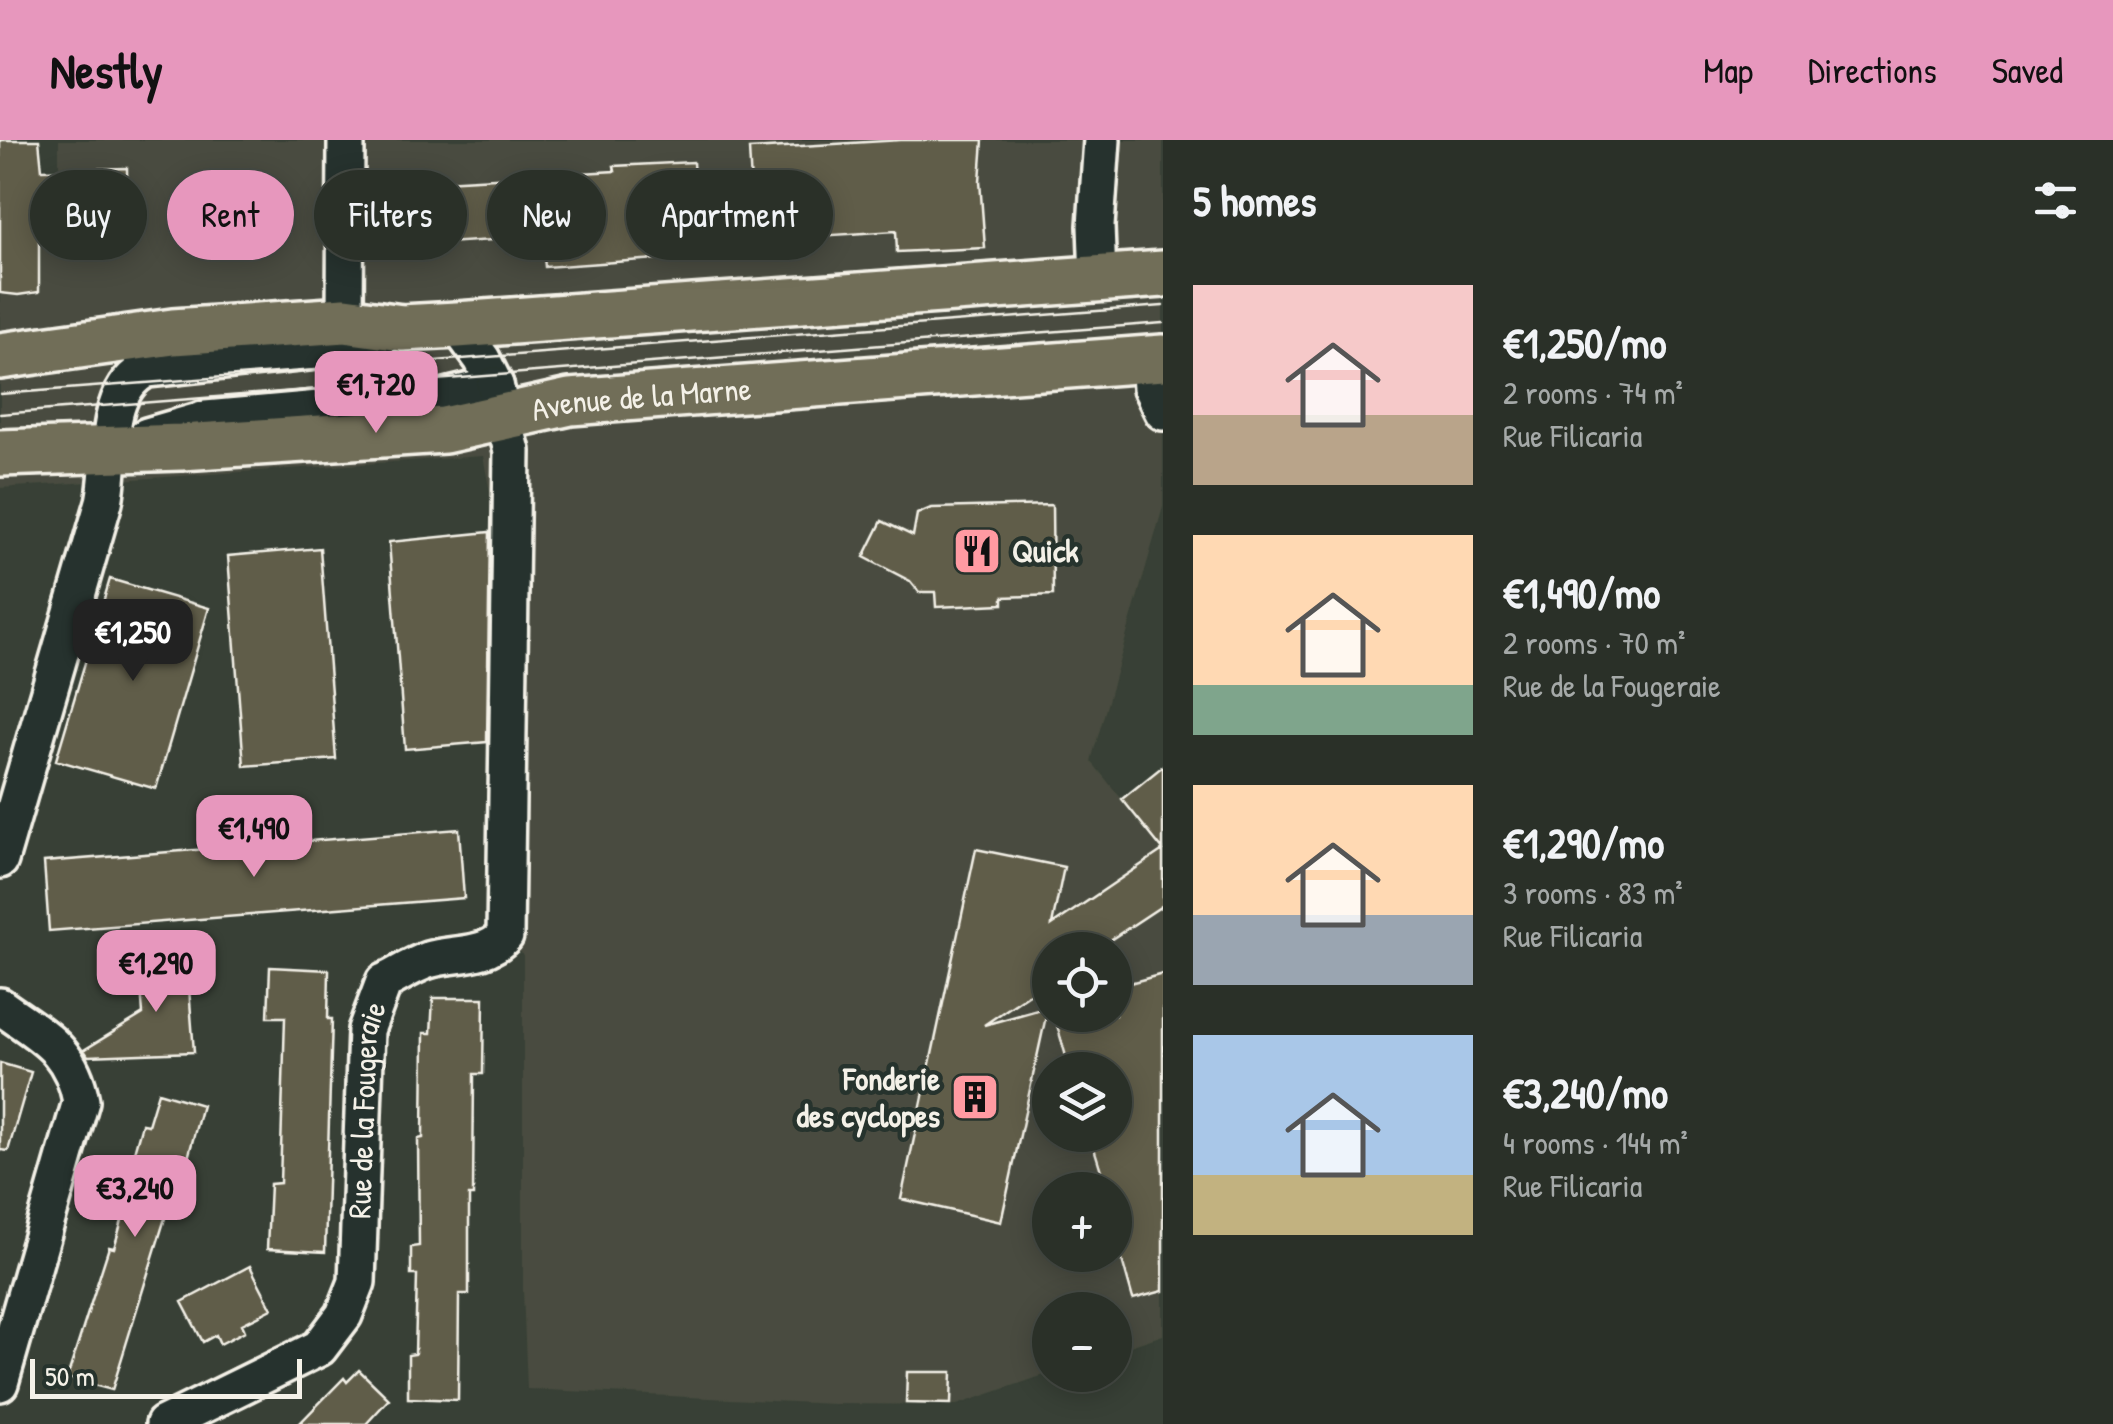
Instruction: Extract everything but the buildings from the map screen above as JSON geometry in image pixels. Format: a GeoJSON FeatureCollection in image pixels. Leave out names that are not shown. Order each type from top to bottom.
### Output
{"type":"FeatureCollection","features":[{"type":"Feature","properties":{"kind":"main road"},"geometry":{"type":"LineString","coordinates":[[0,356],[173,332],[344,320],[402,328],[457,325],[1163,274]]}},
{"type":"Feature","properties":{"kind":"main road","name":"Avenue de la Marne"},"geometry":{"type":"LineString","coordinates":[[0,452],[181,447],[444,430],[499,401],[570,402],[1156,358]]}},
{"type":"Feature","properties":{"kind":"street"},"geometry":{"type":"LineString","coordinates":[[344,320],[346,140]]}},
{"type":"Feature","properties":{"kind":"street"},"geometry":{"type":"LineString","coordinates":[[1098,279],[1095,246],[1102,140]]}},
{"type":"Feature","properties":{"kind":"street"},"geometry":{"type":"LineString","coordinates":[[457,325],[482,359],[499,401]]}},
{"type":"Feature","properties":{"kind":"street"},"geometry":{"type":"LineString","coordinates":[[0,860],[92,545],[109,480],[108,447],[126,384],[146,370],[346,348],[402,328]]}},
{"type":"Feature","properties":{"kind":"street"},"geometry":{"type":"LineString","coordinates":[[1156,358],[1152,388],[1163,412]]}},
{"type":"Feature","properties":{"kind":"street","name":"Rue de la Fougeraie"},"geometry":{"type":"LineString","coordinates":[[164,1424],[318,1348],[344,1315],[357,1282],[366,1030],[384,982],[428,960],[495,946],[505,936],[512,451],[499,401]]}},
{"type":"Feature","properties":{"kind":"street"},"geometry":{"type":"LineString","coordinates":[[0,1006],[55,1046],[76,1072],[81,1100],[0,1382]]}},
{"type":"Feature","properties":{"kind":"shaded area"},"geometry":{"type":"Polygon","coordinates":[[[59,140],[1163,140],[1163,507],[1091,761],[1150,834],[1163,825],[1163,1335],[1132,1345],[1132,1292],[1032,1292],[1032,1379],[957,1405],[833,1404],[527,1389],[523,1291],[523,955],[492,930],[492,503],[483,456],[0,488],[0,182],[30,182],[30,260],[147,260],[147,170],[59,170],[59,140]]]}},
{"type":"Feature","properties":{"kind":"tram line"},"geometry":{"type":"LineString","coordinates":[[0,394],[1163,306]]}},
{"type":"Feature","properties":{"kind":"tram line"},"geometry":{"type":"LineString","coordinates":[[0,414],[1163,323]]}},
{"type":"Feature","properties":{"kind":"place","name":"Quick"},"geometry":{"type":"Point","coordinates":[977,551]}},
{"type":"Feature","properties":{"kind":"place","name":"Fonderie des cyclopes"},"geometry":{"type":"Point","coordinates":[975,1097]}}]}
